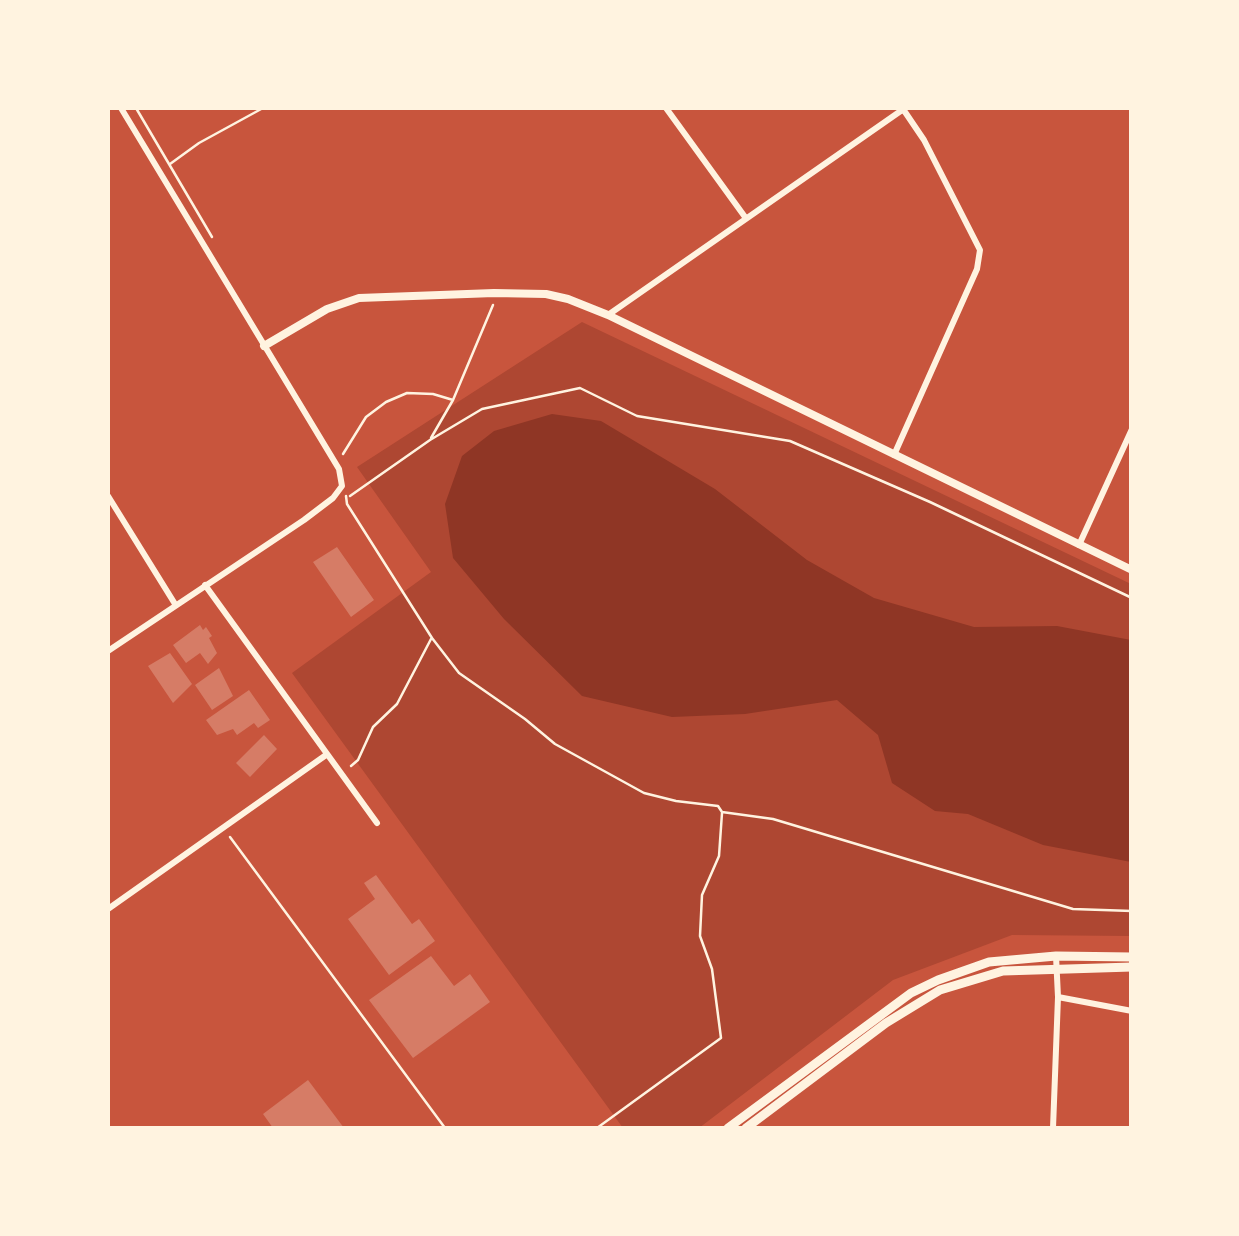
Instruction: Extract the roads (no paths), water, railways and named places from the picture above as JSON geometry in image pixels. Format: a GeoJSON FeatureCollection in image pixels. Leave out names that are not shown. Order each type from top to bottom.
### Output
{"type":"FeatureCollection","features":[{"type":"Feature","properties":{"kind":"main road"},"geometry":{"type":"LineString","coordinates":[[728,1128],[911,992],[938,980],[989,962],[1056,956],[1132,957]]}},
{"type":"Feature","properties":{"kind":"main road"},"geometry":{"type":"LineString","coordinates":[[746,1128],[886,1023],[940,990],[1003,971],[1132,967]]}},
{"type":"Feature","properties":{"kind":"street"},"geometry":{"type":"LineString","coordinates":[[108,651],[333,498],[342,486],[339,468],[120,108]]}},
{"type":"Feature","properties":{"kind":"street"},"geometry":{"type":"LineString","coordinates":[[666,108],[745,217]]}},
{"type":"Feature","properties":{"kind":"street"},"geometry":{"type":"LineString","coordinates":[[608,315],[904,108],[980,250],[977,269],[894,455]]}},
{"type":"Feature","properties":{"kind":"street"},"geometry":{"type":"LineString","coordinates":[[264,346],[328,308],[359,298],[546,294],[608,315],[1132,570]]}},
{"type":"Feature","properties":{"kind":"street"},"geometry":{"type":"LineString","coordinates":[[1079,545],[1132,429]]}},
{"type":"Feature","properties":{"kind":"street"},"geometry":{"type":"LineString","coordinates":[[108,496],[175,604]]}},
{"type":"Feature","properties":{"kind":"street"},"geometry":{"type":"LineString","coordinates":[[205,585],[377,823]]}},
{"type":"Feature","properties":{"kind":"street"},"geometry":{"type":"LineString","coordinates":[[108,909],[326,755]]}},
{"type":"Feature","properties":{"kind":"street"},"geometry":{"type":"LineString","coordinates":[[1053,1128],[1056,956]]}},
{"type":"Feature","properties":{"kind":"street"},"geometry":{"type":"LineString","coordinates":[[1058,997],[1132,1010]]}}]}
